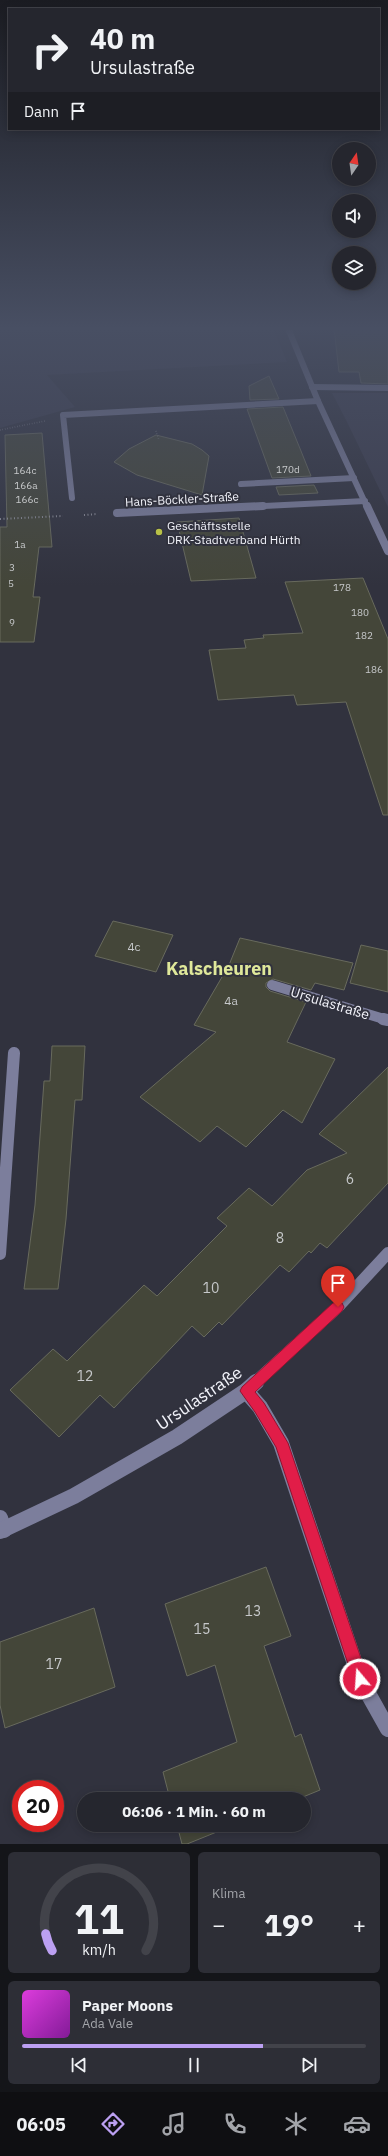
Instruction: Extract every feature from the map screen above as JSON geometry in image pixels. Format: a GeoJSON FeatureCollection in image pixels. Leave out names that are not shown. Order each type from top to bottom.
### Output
{"type":"FeatureCollection","features":[{"type":"Feature","properties":{"kind":"street"},"geometry":{"type":"LineString","coordinates":[[72,498],[63,415],[82,414]]}},
{"type":"Feature","properties":{"kind":"street"},"geometry":{"type":"LineString","coordinates":[[324,414],[388,551]]}},
{"type":"Feature","properties":{"kind":"street"},"geometry":{"type":"LineString","coordinates":[[241,484],[354,478]]}},
{"type":"Feature","properties":{"kind":"street","name":"Hans-Böckler-Straße"},"geometry":{"type":"LineString","coordinates":[[117,513],[365,501]]}},
{"type":"Feature","properties":{"kind":"street","name":"Ursulastraße"},"geometry":{"type":"LineString","coordinates":[[272,985],[388,1020]]}},
{"type":"Feature","properties":{"kind":"street"},"geometry":{"type":"LineString","coordinates":[[0,1254],[14,1053]]}},
{"type":"Feature","properties":{"kind":"street","name":"Ursulastraße"},"geometry":{"type":"LineString","coordinates":[[1,1527],[81,1492],[177,1436],[246,1391],[338,1307],[388,1253]]}},
{"type":"Feature","properties":{"kind":"street"},"geometry":{"type":"LineString","coordinates":[[246,1391],[260,1408],[281,1443],[360,1679],[388,1729]]}},
{"type":"Feature","properties":{"kind":"path"},"geometry":{"type":"LineString","coordinates":[[0,430],[64,418]]}},
{"type":"Feature","properties":{"kind":"path"},"geometry":{"type":"LineString","coordinates":[[156,430],[159,440]]}},
{"type":"Feature","properties":{"kind":"path","name":"Hans-Böckler-Straße"},"geometry":{"type":"LineString","coordinates":[[78,515],[117,513]]}},
{"type":"Feature","properties":{"kind":"path"},"geometry":{"type":"LineString","coordinates":[[0,519],[70,516]]}},
{"type":"Feature","properties":{"kind":"shaded area"},"geometry":{"type":"Polygon","coordinates":[[[0,414],[50,414],[0,428],[0,414]]]}},
{"type":"Feature","properties":{"kind":"shaded area"},"geometry":{"type":"Polygon","coordinates":[[[343,414],[388,414],[388,507],[343,414]]]}},
{"type":"Feature","properties":{"kind":"building"},"geometry":{"type":"Polygon","coordinates":[[[249,414],[286,414],[311,476],[272,478],[249,414]]]}},
{"type":"Feature","properties":{"kind":"building"},"geometry":{"type":"Polygon","coordinates":[[[42,433],[52,547],[39,547],[33,597],[40,597],[34,642],[0,642],[0,527],[7,527],[5,435],[42,433]]]}},
{"type":"Feature","properties":{"kind":"building"},"geometry":{"type":"Polygon","coordinates":[[[156,435],[192,444],[209,456],[202,495],[137,475],[114,462],[129,449],[156,435]]]}},
{"type":"Feature","properties":{"kind":"building"},"geometry":{"type":"Polygon","coordinates":[[[314,485],[318,493],[279,495],[276,487],[314,485]]]}},
{"type":"Feature","properties":{"kind":"building"},"geometry":{"type":"Polygon","coordinates":[[[239,518],[256,578],[191,581],[177,522],[239,518]]]}},
{"type":"Feature","properties":{"kind":"building"},"geometry":{"type":"Polygon","coordinates":[[[363,578],[388,639],[388,815],[383,815],[346,702],[297,705],[294,695],[218,700],[209,650],[246,648],[244,640],[264,638],[263,635],[303,633],[285,582],[363,578]]]}},
{"type":"Feature","properties":{"kind":"building"},"geometry":{"type":"Polygon","coordinates":[[[113,921],[173,935],[156,972],[95,956],[113,921]]]}},
{"type":"Feature","properties":{"kind":"building"},"geometry":{"type":"Polygon","coordinates":[[[240,938],[353,963],[344,990],[315,983],[311,990],[273,979],[266,983],[266,987],[270,991],[306,1002],[287,1042],[335,1059],[302,1123],[283,1110],[246,1147],[217,1126],[200,1142],[140,1097],[216,1032],[194,1025],[229,965],[240,938]]]}},
{"type":"Feature","properties":{"kind":"building"},"geometry":{"type":"Polygon","coordinates":[[[361,945],[388,951],[388,992],[350,983],[361,945]]]}},
{"type":"Feature","properties":{"kind":"building"},"geometry":{"type":"Polygon","coordinates":[[[52,1046],[85,1046],[82,1100],[75,1100],[66,1219],[58,1289],[24,1289],[35,1205],[44,1081],[50,1081],[52,1046]]]}},
{"type":"Feature","properties":{"kind":"building"},"geometry":{"type":"Polygon","coordinates":[[[388,1067],[388,1183],[327,1248],[320,1243],[311,1253],[309,1251],[289,1272],[280,1265],[222,1325],[219,1322],[204,1337],[192,1326],[114,1408],[100,1395],[59,1437],[10,1390],[53,1349],[67,1361],[144,1285],[157,1296],[227,1226],[217,1218],[249,1188],[272,1206],[307,1170],[347,1153],[319,1134],[388,1067]]]}},
{"type":"Feature","properties":{"kind":"building"},"geometry":{"type":"Polygon","coordinates":[[[266,1567],[291,1636],[264,1646],[295,1737],[301,1734],[320,1790],[311,1794],[311,1792],[168,1792],[163,1772],[237,1742],[215,1665],[187,1676],[165,1604],[266,1567]]]}},
{"type":"Feature","properties":{"kind":"building"},"geometry":{"type":"Polygon","coordinates":[[[94,1608],[115,1687],[5,1728],[0,1705],[0,1642],[94,1608]]]}},
{"type":"Feature","properties":{"kind":"building"},"geometry":{"type":"Polygon","coordinates":[[[179,1832],[217,1832],[187,1844],[182,1844],[179,1832]]]}},
{"type":"Feature","properties":{"kind":"place","name":"Geschäftsstelle DRK-Stadtverband Hürth"},"geometry":{"type":"Point","coordinates":[159,532]}},
{"type":"Feature","properties":{"kind":"district","name":"Kalscheuren"},"geometry":{"type":"Point","coordinates":[219,968]}},
{"type":"Feature","properties":{"kind":"route"},"geometry":{"type":"LineString","coordinates":[[338,1307],[246,1391],[260,1408],[281,1443],[360,1679]]}}]}
